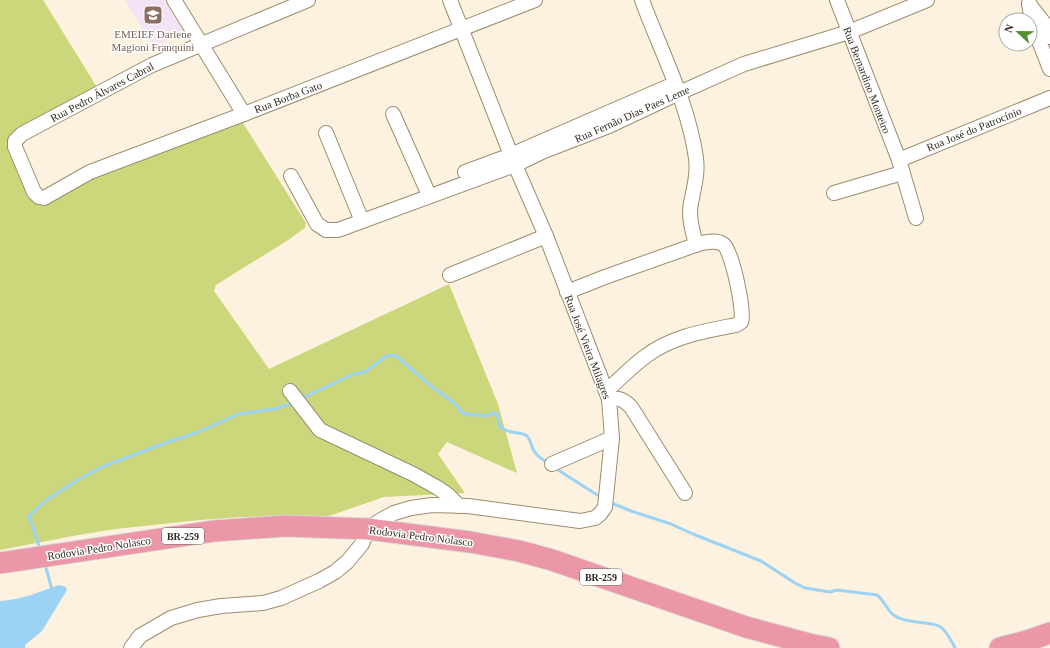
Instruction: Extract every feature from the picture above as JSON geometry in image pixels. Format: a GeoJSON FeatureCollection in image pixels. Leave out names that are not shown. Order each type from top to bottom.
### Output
{"type":"FeatureCollection","features":[{"type":"Feature","properties":{"kind":"highway","name":"Rodovia Pedro Nolasco"},"geometry":{"type":"LineString","coordinates":[[0,562],[214,532],[285,526],[368,529],[470,542],[519,551],[552,560],[746,627],[829,648]]}},
{"type":"Feature","properties":{"kind":"highway"},"geometry":{"type":"LineString","coordinates":[[1000,648],[1050,634]]}},
{"type":"Feature","properties":{"kind":"street"},"geometry":{"type":"LineString","coordinates":[[174,0],[244,114]]}},
{"type":"Feature","properties":{"kind":"street","name":"Rua Pedro Álvares Cabral"},"geometry":{"type":"LineString","coordinates":[[44,198],[39,197],[34,192],[15,147],[15,141],[17,138],[152,65],[308,0]]}},
{"type":"Feature","properties":{"kind":"street","name":"Rua José Vieira Milagres"},"geometry":{"type":"LineString","coordinates":[[368,529],[394,513],[411,508],[432,505],[459,506],[580,521],[595,518],[605,507],[612,438],[608,394],[546,236],[513,160],[450,0]]}},
{"type":"Feature","properties":{"kind":"street","name":"Rua Borba Gato"},"geometry":{"type":"LineString","coordinates":[[44,198],[90,172],[244,114],[535,0]]}},
{"type":"Feature","properties":{"kind":"street"},"geometry":{"type":"LineString","coordinates":[[642,0],[677,88],[692,140],[696,159],[697,177],[690,214],[696,245]]}},
{"type":"Feature","properties":{"kind":"street","name":"Rua Bernardino Monteiro"},"geometry":{"type":"LineString","coordinates":[[837,0],[900,166],[916,218]]}},
{"type":"Feature","properties":{"kind":"street","name":"Rua Fernão Dias Paes Leme"},"geometry":{"type":"LineString","coordinates":[[291,176],[317,224],[326,230],[338,230],[362,221],[427,191],[513,160],[544,151],[609,126],[677,88],[744,64],[848,32],[927,0]]}},
{"type":"Feature","properties":{"kind":"street"},"geometry":{"type":"LineString","coordinates":[[1028,2],[1044,23],[1050,37]]}},
{"type":"Feature","properties":{"kind":"street"},"geometry":{"type":"LineString","coordinates":[[1028,2],[1032,23],[1050,69]]}},
{"type":"Feature","properties":{"kind":"street","name":"Rua José do Patrocínio"},"geometry":{"type":"LineString","coordinates":[[834,193],[900,166],[1050,98]]}},
{"type":"Feature","properties":{"kind":"street"},"geometry":{"type":"LineString","coordinates":[[393,114],[427,191]]}},
{"type":"Feature","properties":{"kind":"street"},"geometry":{"type":"LineString","coordinates":[[326,133],[362,221]]}},
{"type":"Feature","properties":{"kind":"street"},"geometry":{"type":"LineString","coordinates":[[450,274],[546,236]]}},
{"type":"Feature","properties":{"kind":"street"},"geometry":{"type":"LineString","coordinates":[[567,292],[696,245],[709,242],[720,243],[725,246],[729,252],[741,305],[741,322],[736,325],[697,333],[660,347],[647,355],[608,394],[619,398],[631,407],[685,493]]}},
{"type":"Feature","properties":{"kind":"street"},"geometry":{"type":"LineString","coordinates":[[290,391],[320,430],[413,474],[443,492],[459,506]]}},
{"type":"Feature","properties":{"kind":"street"},"geometry":{"type":"LineString","coordinates":[[552,464],[612,438]]}},
{"type":"Feature","properties":{"kind":"street"},"geometry":{"type":"LineString","coordinates":[[131,648],[140,636],[171,618],[198,610],[221,606],[263,603],[280,598],[320,581],[335,572],[347,562],[362,544],[368,529]]}},
{"type":"Feature","properties":{"kind":"shaded area","name":"EMEIEF Darlene Magioni Franquini"},"geometry":{"type":"Polygon","coordinates":[[[125,0],[164,0],[182,30],[154,47],[125,0]]]}},
{"type":"Feature","properties":{"kind":"green space"},"geometry":{"type":"Polygon","coordinates":[[[0,0],[43,0],[100,92],[15,142],[44,195],[238,115],[306,223],[305,228],[285,242],[216,285],[214,291],[269,369],[449,284],[498,404],[517,473],[447,442],[438,454],[465,493],[384,497],[329,516],[242,517],[115,529],[0,550],[0,0]]]}},
{"type":"Feature","properties":{"kind":"water"},"geometry":{"type":"Polygon","coordinates":[[[59,585],[66,587],[67,590],[42,631],[25,645],[25,648],[0,648],[0,601],[23,597],[59,585]]]}},
{"type":"Feature","properties":{"kind":"waterway"},"geometry":{"type":"LineString","coordinates":[[300,399],[354,374],[365,372],[386,356],[395,355],[431,386],[453,402],[463,413],[486,416],[494,413],[497,414],[500,427],[504,430],[521,433],[527,436],[535,453],[548,463]]}},
{"type":"Feature","properties":{"kind":"waterway"},"geometry":{"type":"LineString","coordinates":[[40,549],[29,516],[45,501],[74,482],[102,467],[198,432],[239,414],[274,409],[294,403]]}},
{"type":"Feature","properties":{"kind":"waterway"},"geometry":{"type":"LineString","coordinates":[[555,468],[602,498]]}},
{"type":"Feature","properties":{"kind":"waterway"},"geometry":{"type":"LineString","coordinates":[[609,502],[671,524],[761,561],[805,588],[830,592],[837,590],[877,595],[892,614],[900,619],[939,626],[947,633],[955,648]]}},
{"type":"Feature","properties":{"kind":"waterway"},"geometry":{"type":"LineString","coordinates":[[45,564],[52,590]]}},
{"type":"Feature","properties":{"kind":"place","name":"EMEIEF Darlene Magioni Franquini"},"geometry":{"type":"Point","coordinates":[153,15]}}]}
